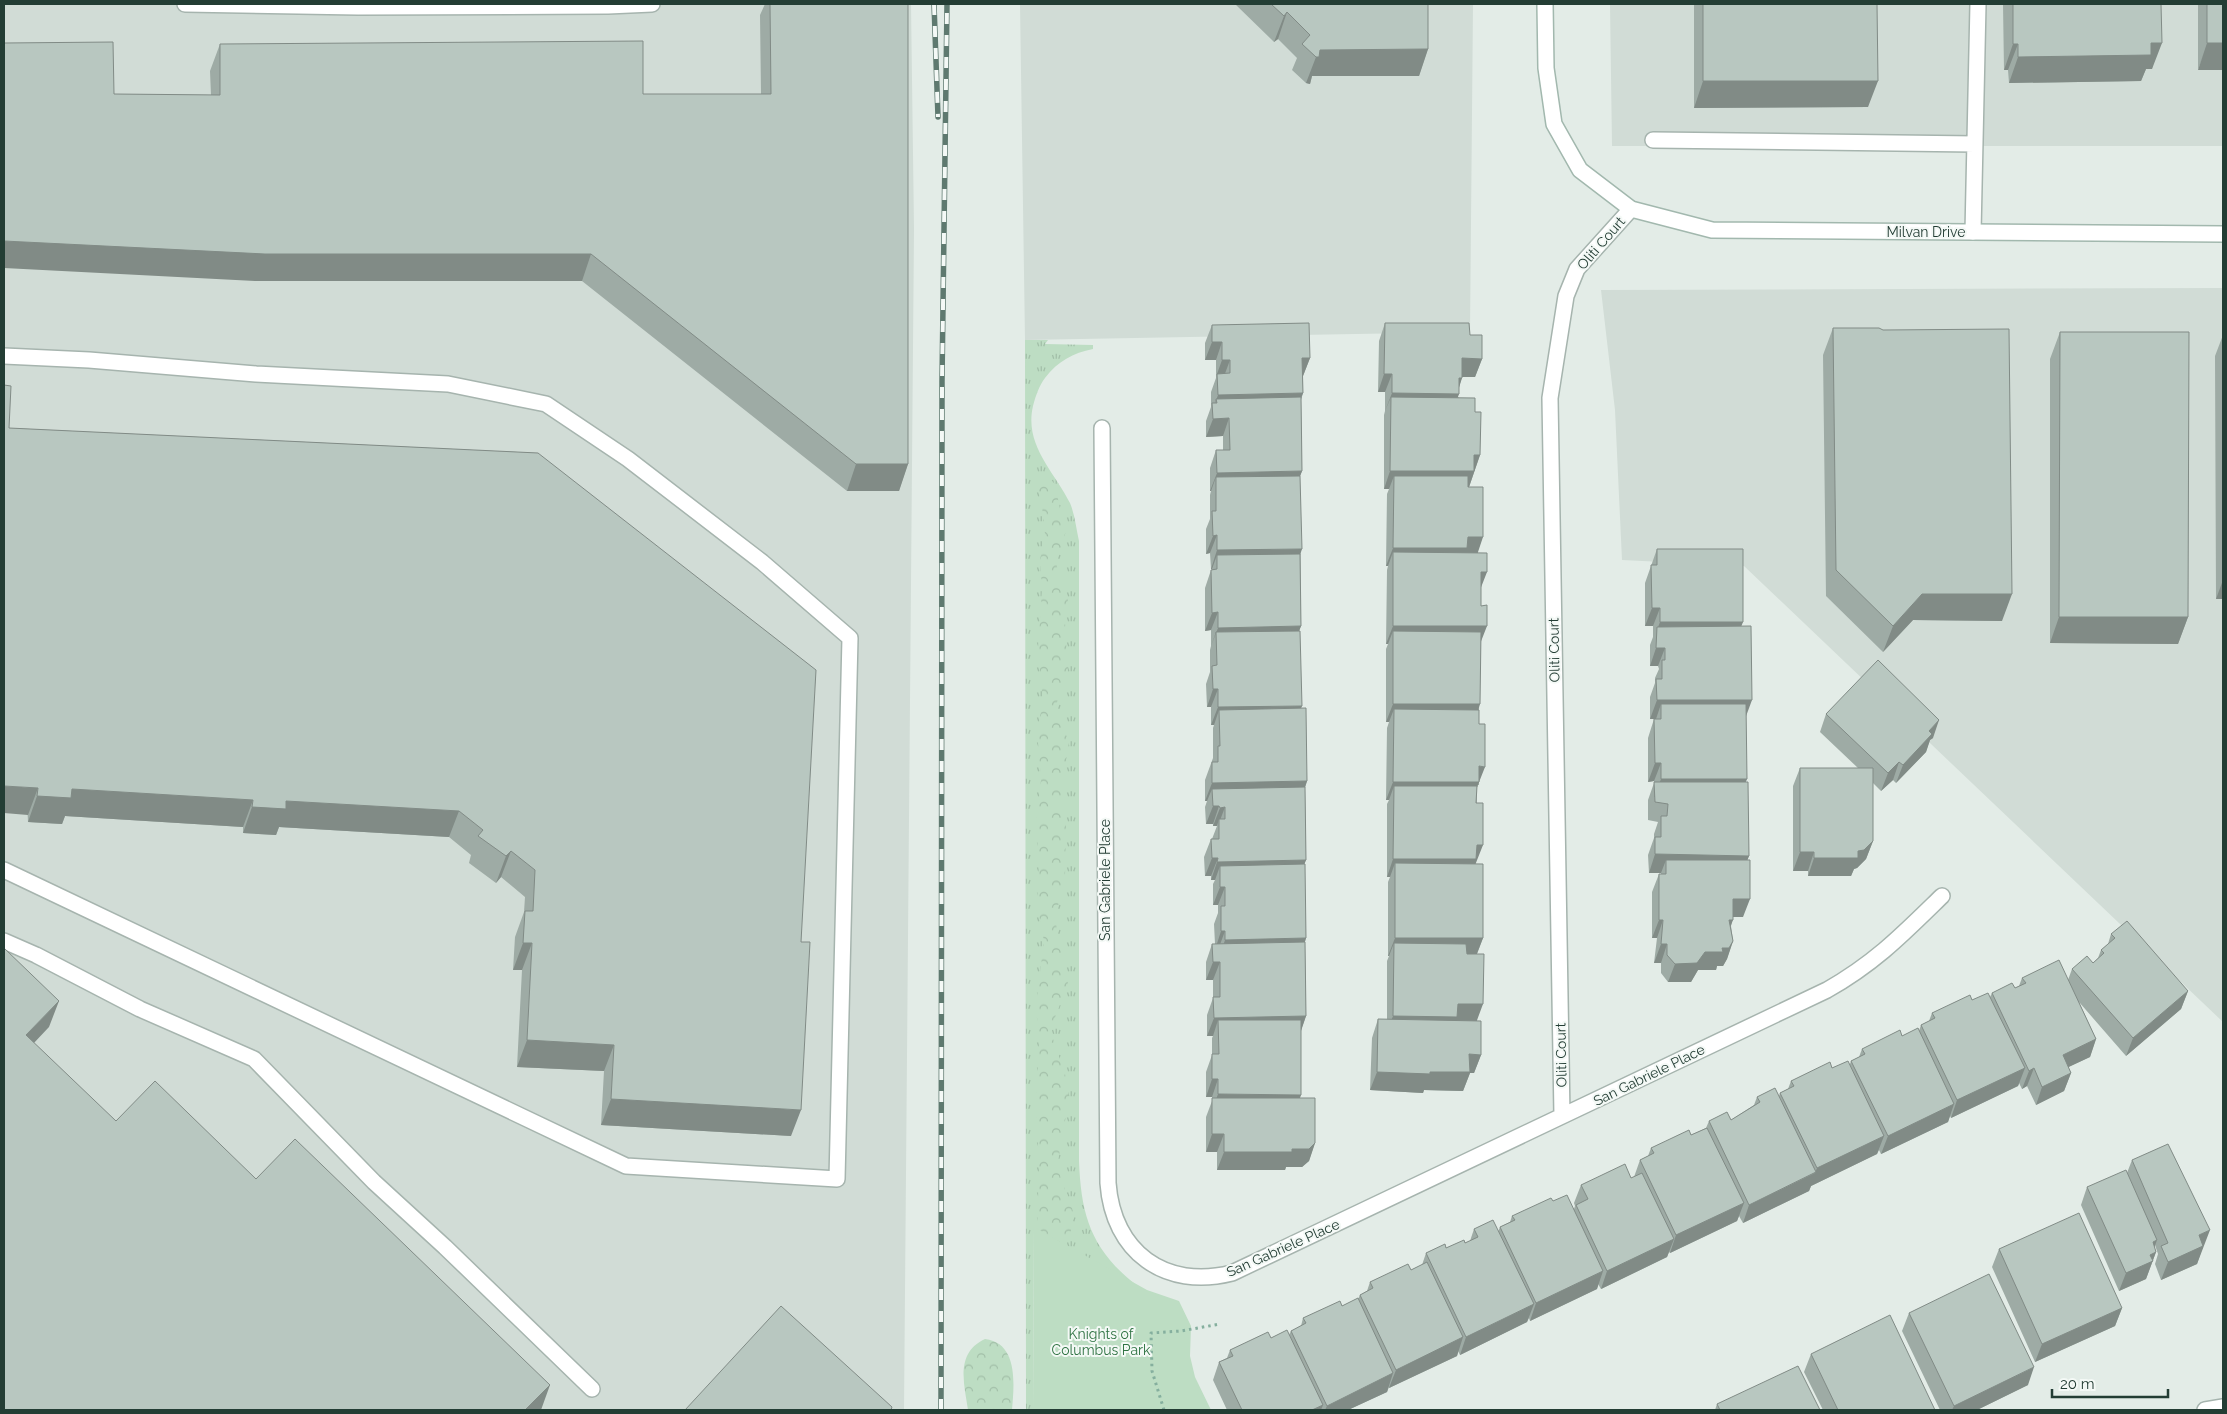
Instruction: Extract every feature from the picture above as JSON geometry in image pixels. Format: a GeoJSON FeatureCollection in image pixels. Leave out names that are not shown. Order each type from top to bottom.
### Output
{"type":"FeatureCollection","features":[{"type":"Feature","properties":{"kind":"street"},"geometry":{"type":"LineString","coordinates":[[185,4],[358,8],[652,4]]}},
{"type":"Feature","properties":{"kind":"street"},"geometry":{"type":"LineString","coordinates":[[1545,4],[1546,68],[1554,124],[1580,170],[1631,209]]}},
{"type":"Feature","properties":{"kind":"street"},"geometry":{"type":"LineString","coordinates":[[1973,232],[1978,4]]}},
{"type":"Feature","properties":{"kind":"street"},"geometry":{"type":"LineString","coordinates":[[1653,140],[1975,144]]}},
{"type":"Feature","properties":{"kind":"street","name":"Milvan Drive"},"geometry":{"type":"LineString","coordinates":[[1631,209],[1712,230],[2223,234]]}},
{"type":"Feature","properties":{"kind":"street","name":"Oliti Court"},"geometry":{"type":"LineString","coordinates":[[1562,1116],[1550,398],[1566,296],[1577,269],[1631,209]]}},
{"type":"Feature","properties":{"kind":"street"},"geometry":{"type":"LineString","coordinates":[[4,356],[90,360],[256,374],[448,384],[546,404],[660,483],[762,562],[850,638],[836,1179],[626,1166],[4,870]]}},
{"type":"Feature","properties":{"kind":"street","name":"San Gabriele Place"},"geometry":{"type":"LineString","coordinates":[[1102,428],[1108,1183],[1111,1207],[1125,1237],[1146,1261],[1161,1270],[1177,1276],[1206,1278],[1232,1273],[1562,1116],[1848,978],[1888,949],[1942,896]]}},
{"type":"Feature","properties":{"kind":"street"},"geometry":{"type":"LineString","coordinates":[[4,941],[36,955],[140,1009],[254,1059],[374,1182],[445,1247],[592,1389]]}},
{"type":"Feature","properties":{"kind":"street"},"geometry":{"type":"LineString","coordinates":[[2205,1410],[2223,1407]]}},
{"type":"Feature","properties":{"kind":"path"},"geometry":{"type":"LineString","coordinates":[[1164,1410],[1152,1371],[1151,1333],[1220,1324]]}},
{"type":"Feature","properties":{"kind":"shaded area"},"geometry":{"type":"Polygon","coordinates":[[[4,4],[911,4],[914,229],[904,1410],[4,1410],[4,4]]]}},
{"type":"Feature","properties":{"kind":"shaded area"},"geometry":{"type":"Polygon","coordinates":[[[1020,4],[1473,4],[1470,332],[1025,340],[1020,4]]]}},
{"type":"Feature","properties":{"kind":"shaded area"},"geometry":{"type":"Polygon","coordinates":[[[1610,4],[2223,4],[2223,146],[1612,146],[1610,4]]]}},
{"type":"Feature","properties":{"kind":"shaded area"},"geometry":{"type":"Polygon","coordinates":[[[2223,288],[2223,1022],[1744,566],[1622,560],[1615,410],[1601,290],[2223,288]]]}},
{"type":"Feature","properties":{"kind":"green space"},"geometry":{"type":"Polygon","coordinates":[[[1025,340],[1048,340],[1045,344],[1093,345],[1093,349],[1072,355],[1061,362],[1045,378],[1035,398],[1031,420],[1033,433],[1042,457],[1070,503],[1079,541],[1079,1161],[1082,1198],[1091,1230],[1098,1244],[1120,1271],[1135,1284],[1034,1228],[1033,1410],[1026,1410],[1025,340]]]}},
{"type":"Feature","properties":{"kind":"green space"},"geometry":{"type":"Polygon","coordinates":[[[1048,477],[1055,484],[1060,509],[1067,528],[1056,562],[1068,599],[1065,623],[1068,674],[1057,702],[1057,713],[1069,742],[1061,793],[1066,818],[1065,876],[1055,919],[1068,984],[1051,1033],[1065,1074],[1069,1098],[1058,1161],[1063,1184],[1073,1209],[1071,1231],[1065,1246],[1037,1234],[1039,1165],[1036,1106],[1039,1041],[1036,1005],[1044,941],[1037,905],[1039,862],[1036,825],[1041,780],[1037,730],[1043,703],[1038,648],[1042,589],[1040,560],[1045,534],[1038,489],[1039,481],[1048,477]]]}},
{"type":"Feature","properties":{"kind":"green space","name":"Knights of Columbus Park"},"geometry":{"type":"Polygon","coordinates":[[[1034,1227],[1147,1290],[1179,1301],[1191,1326],[1190,1356],[1195,1377],[1211,1410],[1033,1410],[1034,1227]]]}},
{"type":"Feature","properties":{"kind":"green space"},"geometry":{"type":"Polygon","coordinates":[[[985,1339],[996,1342],[1004,1348],[1009,1357],[1013,1378],[1012,1410],[968,1410],[964,1379],[965,1360],[975,1345],[985,1339]]]}},
{"type":"Feature","properties":{"kind":"building"},"geometry":{"type":"Polygon","coordinates":[[[770,4],[908,4],[908,464],[856,464],[591,254],[265,254],[4,241],[4,43],[113,42],[114,94],[220,95],[220,44],[643,41],[643,94],[771,94],[770,4]]]}},
{"type":"Feature","properties":{"kind":"building"},"geometry":{"type":"Polygon","coordinates":[[[1271,4],[1428,4],[1428,49],[1320,50],[1319,57],[1316,57],[1302,44],[1310,35],[1287,12],[1284,16],[1271,4]]]}},
{"type":"Feature","properties":{"kind":"building"},"geometry":{"type":"Polygon","coordinates":[[[1703,4],[1877,4],[1878,81],[1703,81],[1703,4]]]}},
{"type":"Feature","properties":{"kind":"building"},"geometry":{"type":"Polygon","coordinates":[[[2013,4],[2161,4],[2162,43],[2151,43],[2151,55],[2018,57],[2018,44],[2013,44],[2013,4]]]}},
{"type":"Feature","properties":{"kind":"building"},"geometry":{"type":"Polygon","coordinates":[[[2207,4],[2223,4],[2223,43],[2207,43],[2207,4]]]}},
{"type":"Feature","properties":{"kind":"building"},"geometry":{"type":"Polygon","coordinates":[[[1309,323],[1310,358],[1302,358],[1303,393],[1218,395],[1217,374],[1230,373],[1230,360],[1222,360],[1222,342],[1212,342],[1212,325],[1309,323]]]}},
{"type":"Feature","properties":{"kind":"building"},"geometry":{"type":"Polygon","coordinates":[[[1385,323],[1469,323],[1470,335],[1482,335],[1482,359],[1462,358],[1462,378],[1459,378],[1459,394],[1392,393],[1392,374],[1384,374],[1385,323]]]}},
{"type":"Feature","properties":{"kind":"building"},"geometry":{"type":"Polygon","coordinates":[[[1833,328],[1879,328],[1883,330],[2009,329],[2012,594],[1922,594],[1893,626],[1836,570],[1833,328]]]}},
{"type":"Feature","properties":{"kind":"building"},"geometry":{"type":"Polygon","coordinates":[[[2060,332],[2189,332],[2188,617],[2059,617],[2060,332]]]}},
{"type":"Feature","properties":{"kind":"building"},"geometry":{"type":"Polygon","coordinates":[[[4,385],[11,386],[9,428],[538,453],[816,670],[801,942],[810,942],[801,1110],[611,1099],[614,1045],[527,1040],[532,943],[523,943],[525,911],[533,911],[535,870],[511,851],[506,856],[478,836],[483,830],[459,811],[286,801],[286,809],[252,807],[253,800],[72,789],[71,798],[37,796],[38,788],[4,786],[4,385]]]}},
{"type":"Feature","properties":{"kind":"building"},"geometry":{"type":"Polygon","coordinates":[[[1301,397],[1302,471],[1217,473],[1216,450],[1230,450],[1229,418],[1213,419],[1212,403],[1217,403],[1216,399],[1301,397]]]}},
{"type":"Feature","properties":{"kind":"building"},"geometry":{"type":"Polygon","coordinates":[[[1391,397],[1475,398],[1475,412],[1481,412],[1480,455],[1474,455],[1474,471],[1390,471],[1391,397]]]}},
{"type":"Feature","properties":{"kind":"building"},"geometry":{"type":"Polygon","coordinates":[[[1300,476],[1302,549],[1217,550],[1217,535],[1213,536],[1212,511],[1216,511],[1216,477],[1300,476]]]}},
{"type":"Feature","properties":{"kind":"building"},"geometry":{"type":"Polygon","coordinates":[[[1394,476],[1468,476],[1468,487],[1483,487],[1483,537],[1468,537],[1467,548],[1393,548],[1394,476]]]}},
{"type":"Feature","properties":{"kind":"building"},"geometry":{"type":"Polygon","coordinates":[[[1657,549],[1743,549],[1743,622],[1660,622],[1660,608],[1652,608],[1651,565],[1657,565],[1657,549]]]}},
{"type":"Feature","properties":{"kind":"building"},"geometry":{"type":"Polygon","coordinates":[[[1393,552],[1487,553],[1487,572],[1481,572],[1481,606],[1487,605],[1487,626],[1393,626],[1393,552]]]}},
{"type":"Feature","properties":{"kind":"building"},"geometry":{"type":"Polygon","coordinates":[[[1300,554],[1301,626],[1218,628],[1218,612],[1212,613],[1211,570],[1217,569],[1217,555],[1300,554]]]}},
{"type":"Feature","properties":{"kind":"building"},"geometry":{"type":"Polygon","coordinates":[[[1751,626],[1752,700],[1657,700],[1656,679],[1662,679],[1662,660],[1665,660],[1665,648],[1656,648],[1657,627],[1751,626]]]}},
{"type":"Feature","properties":{"kind":"building"},"geometry":{"type":"Polygon","coordinates":[[[1300,631],[1302,706],[1218,707],[1218,689],[1213,689],[1212,666],[1217,665],[1216,632],[1300,631]]]}},
{"type":"Feature","properties":{"kind":"building"},"geometry":{"type":"Polygon","coordinates":[[[1393,631],[1481,632],[1480,704],[1393,704],[1393,631]]]}},
{"type":"Feature","properties":{"kind":"building"},"geometry":{"type":"Polygon","coordinates":[[[1878,660],[1939,720],[1929,731],[1932,734],[1903,765],[1899,762],[1888,773],[1826,714],[1878,660]]]}},
{"type":"Feature","properties":{"kind":"building"},"geometry":{"type":"Polygon","coordinates":[[[1661,704],[1746,704],[1747,779],[1661,779],[1661,763],[1655,763],[1654,719],[1661,719],[1661,704]]]}},
{"type":"Feature","properties":{"kind":"building"},"geometry":{"type":"Polygon","coordinates":[[[1306,708],[1307,781],[1212,783],[1212,762],[1218,762],[1218,746],[1220,746],[1219,710],[1306,708]]]}},
{"type":"Feature","properties":{"kind":"building"},"geometry":{"type":"Polygon","coordinates":[[[1394,709],[1479,710],[1479,724],[1485,724],[1485,767],[1479,766],[1479,782],[1393,782],[1394,709]]]}},
{"type":"Feature","properties":{"kind":"building"},"geometry":{"type":"Polygon","coordinates":[[[1800,768],[1873,768],[1873,841],[1864,850],[1858,851],[1858,858],[1814,858],[1814,852],[1800,852],[1800,768]]]}},
{"type":"Feature","properties":{"kind":"building"},"geometry":{"type":"Polygon","coordinates":[[[1654,782],[1748,782],[1749,856],[1655,854],[1655,837],[1661,837],[1661,816],[1667,816],[1668,804],[1655,802],[1654,782]]]}},
{"type":"Feature","properties":{"kind":"building"},"geometry":{"type":"Polygon","coordinates":[[[1394,786],[1477,786],[1476,803],[1483,803],[1483,845],[1477,845],[1476,859],[1393,859],[1394,786]]]}},
{"type":"Feature","properties":{"kind":"building"},"geometry":{"type":"Polygon","coordinates":[[[1305,787],[1306,860],[1217,862],[1218,858],[1212,858],[1211,839],[1219,839],[1219,819],[1225,819],[1225,807],[1213,806],[1212,789],[1305,787]]]}},
{"type":"Feature","properties":{"kind":"building"},"geometry":{"type":"Polygon","coordinates":[[[1666,860],[1750,860],[1750,899],[1733,899],[1733,920],[1729,920],[1733,941],[1729,948],[1722,948],[1723,952],[1705,952],[1697,963],[1675,964],[1667,955],[1667,944],[1661,944],[1663,920],[1659,920],[1659,874],[1666,874],[1666,860]]]}},
{"type":"Feature","properties":{"kind":"building"},"geometry":{"type":"Polygon","coordinates":[[[1395,863],[1483,864],[1483,938],[1395,938],[1395,863]]]}},
{"type":"Feature","properties":{"kind":"building"},"geometry":{"type":"Polygon","coordinates":[[[1305,864],[1306,938],[1225,940],[1225,931],[1221,931],[1221,906],[1225,906],[1225,887],[1220,887],[1220,866],[1305,864]]]}},
{"type":"Feature","properties":{"kind":"building"},"geometry":{"type":"Polygon","coordinates":[[[2127,921],[2188,991],[2133,1038],[2072,969],[2087,956],[2093,963],[2104,953],[2101,950],[2115,938],[2111,934],[2127,921]]]}},
{"type":"Feature","properties":{"kind":"building"},"geometry":{"type":"Polygon","coordinates":[[[1305,942],[1306,1016],[1214,1018],[1213,997],[1220,997],[1220,962],[1213,962],[1212,944],[1305,942]]]}},
{"type":"Feature","properties":{"kind":"building"},"geometry":{"type":"Polygon","coordinates":[[[1394,943],[1466,944],[1467,954],[1484,954],[1483,1004],[1458,1004],[1457,1017],[1393,1016],[1394,943]]]}},
{"type":"Feature","properties":{"kind":"building"},"geometry":{"type":"Polygon","coordinates":[[[4,948],[59,1001],[26,1035],[116,1121],[155,1081],[256,1179],[295,1139],[550,1385],[525,1410],[4,1410],[4,948]]]}},
{"type":"Feature","properties":{"kind":"building"},"geometry":{"type":"Polygon","coordinates":[[[2059,960],[2096,1039],[2063,1055],[2071,1073],[2042,1087],[2034,1068],[2029,1071],[1992,993],[2012,983],[2015,988],[2026,983],[2022,978],[2059,960]]]}},
{"type":"Feature","properties":{"kind":"building"},"geometry":{"type":"Polygon","coordinates":[[[1988,993],[2025,1068],[1957,1100],[1921,1025],[1935,1018],[1932,1013],[1970,995],[1972,1000],[1988,993]]]}},
{"type":"Feature","properties":{"kind":"building"},"geometry":{"type":"Polygon","coordinates":[[[1378,1019],[1481,1021],[1481,1055],[1469,1054],[1470,1072],[1430,1072],[1430,1074],[1377,1072],[1378,1019]]]}},
{"type":"Feature","properties":{"kind":"building"},"geometry":{"type":"Polygon","coordinates":[[[1218,1020],[1301,1020],[1301,1095],[1218,1094],[1218,1079],[1212,1079],[1212,1054],[1219,1054],[1218,1020]]]}},
{"type":"Feature","properties":{"kind":"building"},"geometry":{"type":"Polygon","coordinates":[[[1918,1028],[1954,1104],[1888,1136],[1851,1061],[1865,1054],[1862,1049],[1900,1030],[1902,1036],[1918,1028]]]}},
{"type":"Feature","properties":{"kind":"building"},"geometry":{"type":"Polygon","coordinates":[[[1848,1061],[1884,1136],[1817,1168],[1780,1093],[1794,1086],[1791,1081],[1830,1062],[1832,1068],[1848,1061]]]}},
{"type":"Feature","properties":{"kind":"building"},"geometry":{"type":"Polygon","coordinates":[[[1775,1088],[1816,1172],[1749,1205],[1709,1121],[1727,1112],[1731,1120],[1760,1102],[1757,1097],[1775,1088]]]}},
{"type":"Feature","properties":{"kind":"building"},"geometry":{"type":"Polygon","coordinates":[[[1212,1098],[1315,1098],[1315,1143],[1309,1149],[1292,1149],[1292,1152],[1224,1152],[1224,1134],[1212,1134],[1212,1098]]]}},
{"type":"Feature","properties":{"kind":"building"},"geometry":{"type":"Polygon","coordinates":[[[1707,1128],[1744,1203],[1676,1235],[1640,1160],[1654,1153],[1651,1148],[1689,1130],[1691,1135],[1707,1128]]]}},
{"type":"Feature","properties":{"kind":"building"},"geometry":{"type":"Polygon","coordinates":[[[2168,1144],[2210,1230],[2199,1235],[2203,1246],[2168,1262],[2161,1246],[2168,1243],[2132,1160],[2168,1144]]]}},
{"type":"Feature","properties":{"kind":"building"},"geometry":{"type":"Polygon","coordinates":[[[1625,1164],[1631,1178],[1642,1173],[1674,1239],[1607,1271],[1576,1205],[1588,1199],[1581,1185],[1625,1164]]]}},
{"type":"Feature","properties":{"kind":"building"},"geometry":{"type":"Polygon","coordinates":[[[2126,1170],[2157,1240],[2153,1242],[2156,1252],[2150,1255],[2153,1261],[2126,1273],[2087,1187],[2126,1170]]]}},
{"type":"Feature","properties":{"kind":"building"},"geometry":{"type":"Polygon","coordinates":[[[1567,1195],[1603,1271],[1536,1303],[1500,1227],[1515,1220],[1512,1216],[1551,1198],[1553,1201],[1567,1195]]]}},
{"type":"Feature","properties":{"kind":"building"},"geometry":{"type":"Polygon","coordinates":[[[2079,1213],[2122,1308],[2042,1344],[1999,1249],[2079,1213]]]}},
{"type":"Feature","properties":{"kind":"building"},"geometry":{"type":"Polygon","coordinates":[[[1493,1220],[1534,1304],[1466,1337],[1426,1253],[1445,1244],[1446,1248],[1464,1240],[1465,1243],[1478,1237],[1474,1229],[1493,1220]]]}},
{"type":"Feature","properties":{"kind":"building"},"geometry":{"type":"Polygon","coordinates":[[[1427,1262],[1463,1337],[1396,1370],[1360,1295],[1373,1288],[1370,1282],[1408,1264],[1411,1270],[1427,1262]]]}},
{"type":"Feature","properties":{"kind":"building"},"geometry":{"type":"Polygon","coordinates":[[[1989,1274],[2034,1367],[1954,1406],[1909,1313],[1989,1274]]]}},
{"type":"Feature","properties":{"kind":"building"},"geometry":{"type":"Polygon","coordinates":[[[1358,1298],[1393,1373],[1327,1406],[1291,1331],[1306,1323],[1303,1318],[1340,1301],[1342,1306],[1358,1298]]]}},
{"type":"Feature","properties":{"kind":"building"},"geometry":{"type":"Polygon","coordinates":[[[781,1306],[892,1407],[891,1410],[685,1410],[781,1306]]]}},
{"type":"Feature","properties":{"kind":"building"},"geometry":{"type":"Polygon","coordinates":[[[1890,1315],[1935,1410],[1838,1410],[1811,1354],[1890,1315]]]}},
{"type":"Feature","properties":{"kind":"building"},"geometry":{"type":"Polygon","coordinates":[[[1287,1330],[1323,1405],[1312,1410],[1242,1410],[1219,1362],[1233,1356],[1230,1350],[1268,1332],[1271,1338],[1287,1330]]]}},
{"type":"Feature","properties":{"kind":"building"},"geometry":{"type":"Polygon","coordinates":[[[1798,1366],[1820,1410],[1720,1410],[1717,1404],[1798,1366]]]}},
{"type":"Feature","properties":{"kind":"railway"},"geometry":{"type":"LineString","coordinates":[[934,4],[938,117]]}},
{"type":"Feature","properties":{"kind":"railway"},"geometry":{"type":"LineString","coordinates":[[941,1410],[942,382],[947,4]]}}]}
